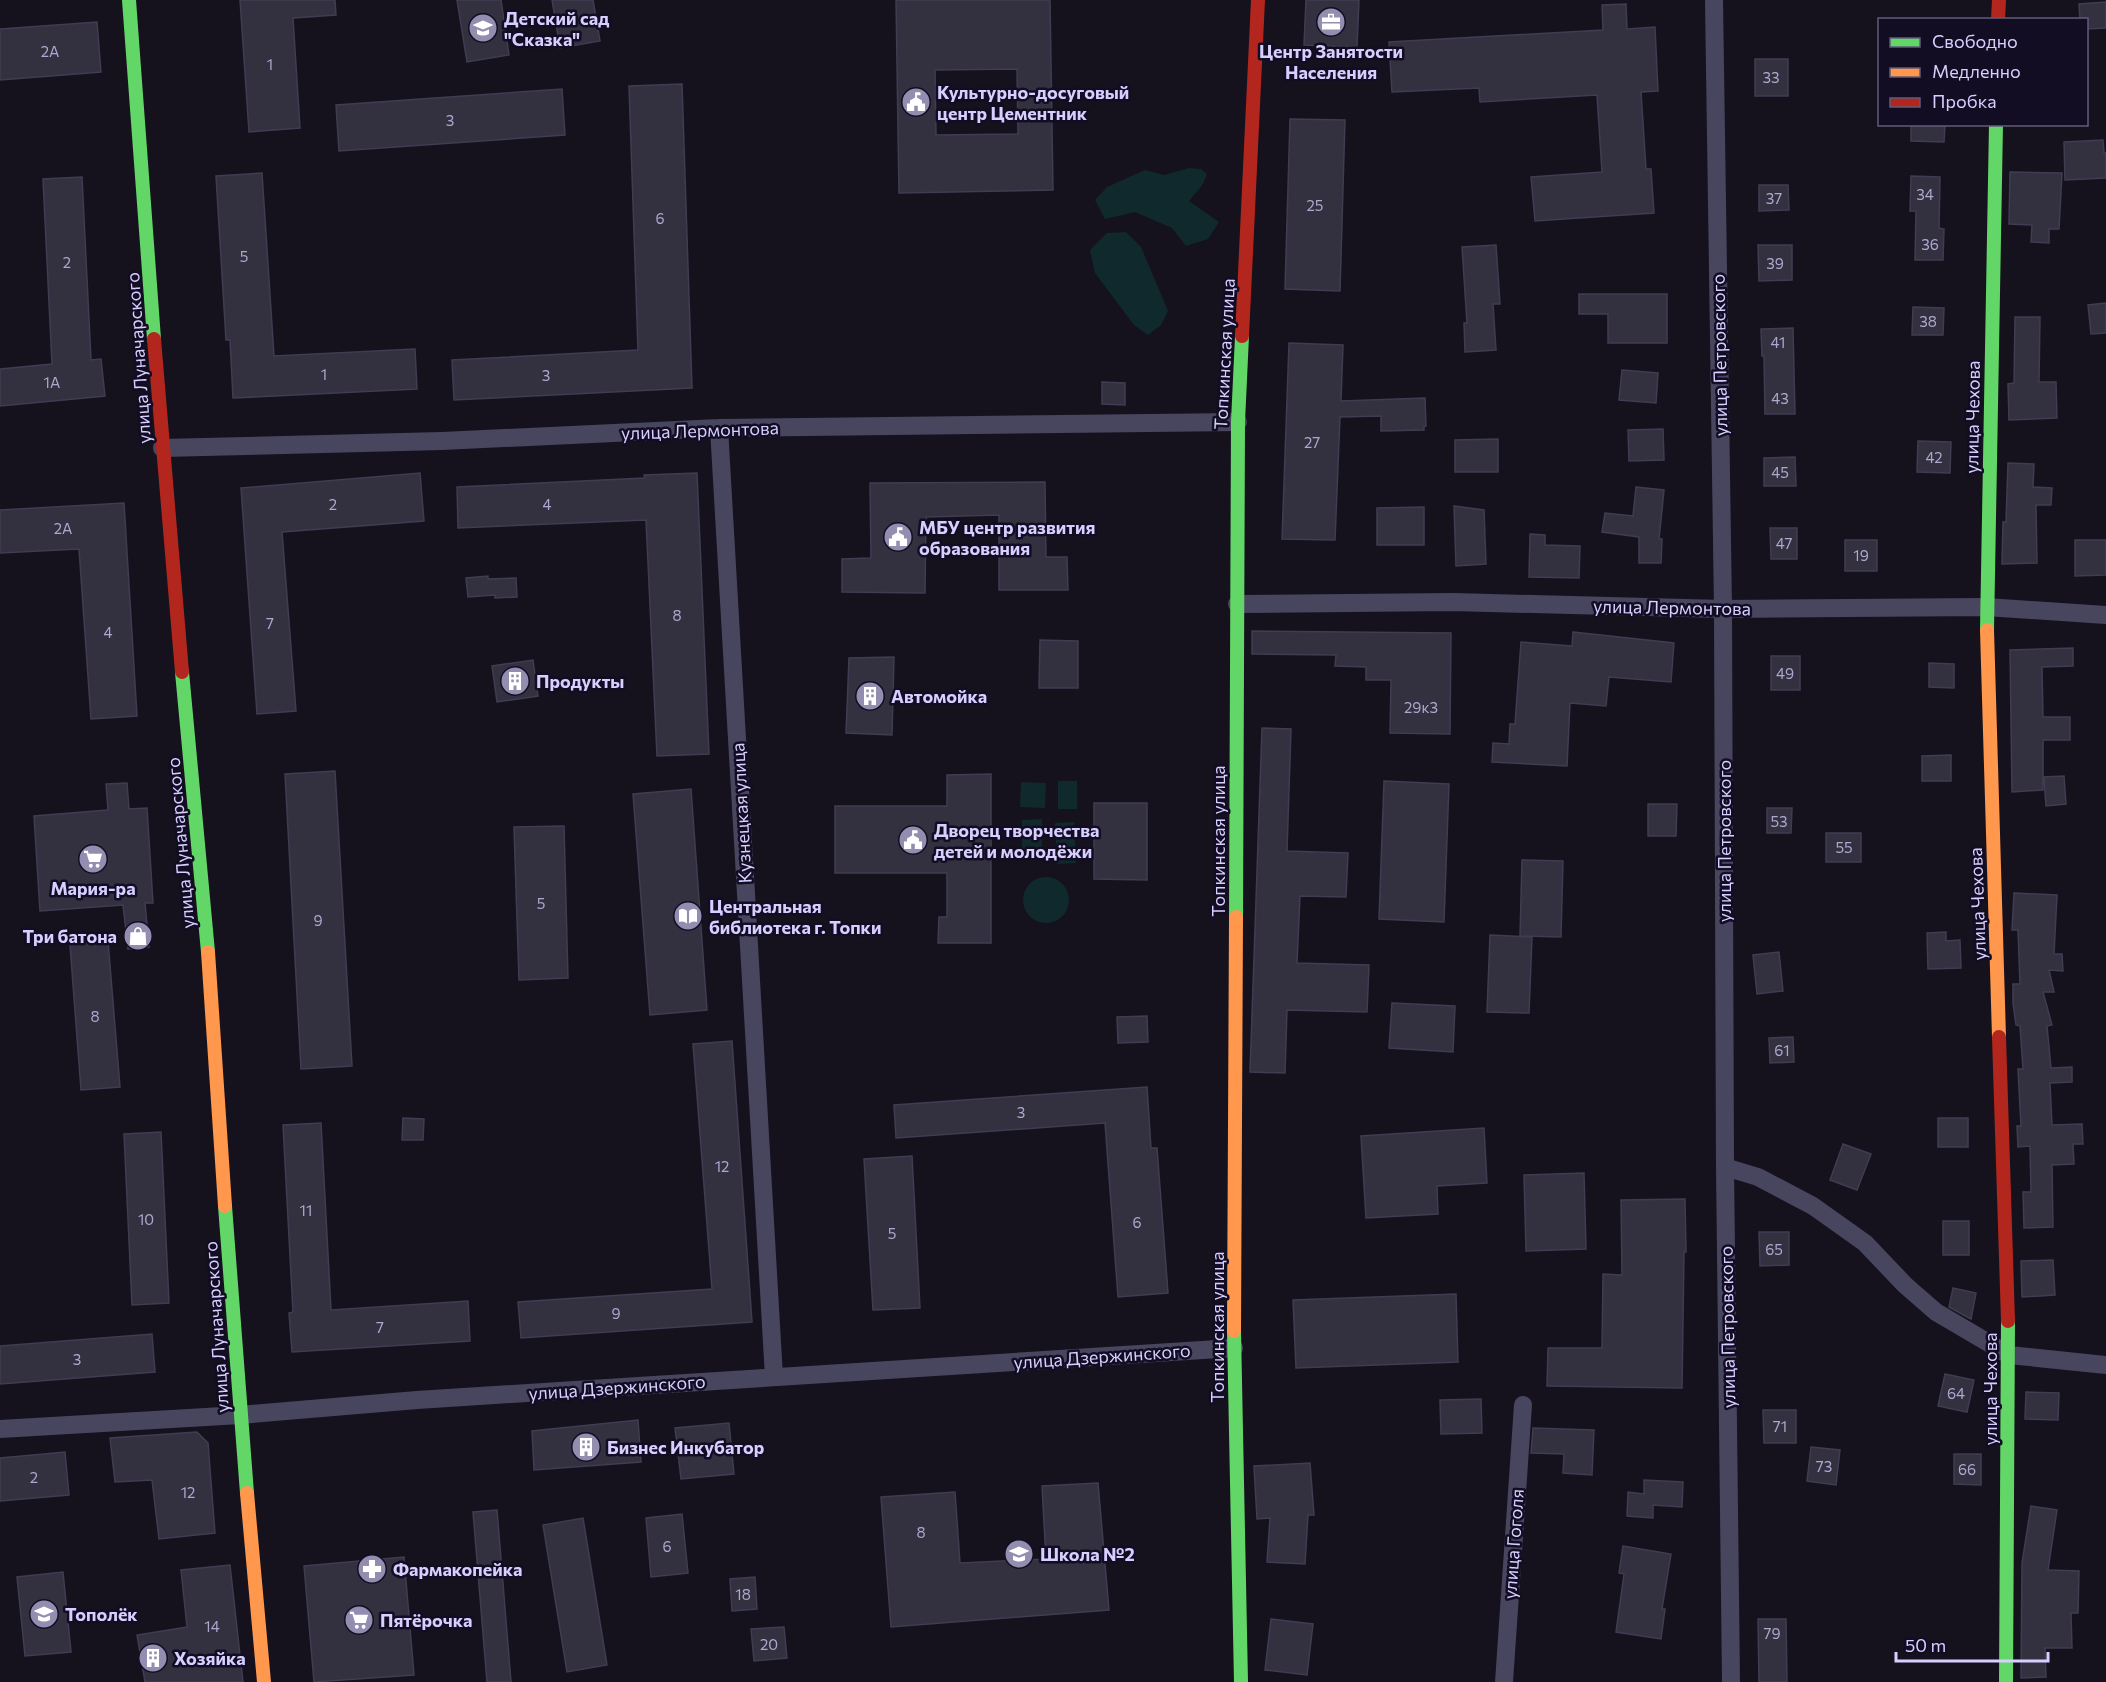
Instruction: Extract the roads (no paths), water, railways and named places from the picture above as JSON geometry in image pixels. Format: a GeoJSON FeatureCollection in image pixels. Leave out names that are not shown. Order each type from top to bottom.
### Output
{"type":"FeatureCollection","features":[{"type":"Feature","properties":{"kind":"street","name":"улица Луначарского"},"geometry":{"type":"LineString","coordinates":[[129,0],[162,448],[207,945],[240,1415],[264,1682]]}},
{"type":"Feature","properties":{"kind":"street","name":"Топкинская улица"},"geometry":{"type":"LineString","coordinates":[[1241,1682],[1234,1348],[1238,422],[1258,0]]}},
{"type":"Feature","properties":{"kind":"street","name":"улица Петровского"},"geometry":{"type":"LineString","coordinates":[[1713,0],[1723,609],[1725,1167],[1731,1682]]}},
{"type":"Feature","properties":{"kind":"street"},"geometry":{"type":"LineString","coordinates":[[1998,18],[1999,0]]}},
{"type":"Feature","properties":{"kind":"street","name":"улица Чехова"},"geometry":{"type":"LineString","coordinates":[[1996,126],[1986,608],[2009,1355],[2006,1682]]}},
{"type":"Feature","properties":{"kind":"street","name":"улица Лермонтова"},"geometry":{"type":"LineString","coordinates":[[162,448],[442,441],[719,428],[1238,422]]}},
{"type":"Feature","properties":{"kind":"street","name":"Кузнецкая улица"},"geometry":{"type":"LineString","coordinates":[[719,428],[774,1377]]}},
{"type":"Feature","properties":{"kind":"street","name":"улица Лермонтова"},"geometry":{"type":"LineString","coordinates":[[1237,604],[1453,602],[1723,609],[1986,608],[2106,615]]}},
{"type":"Feature","properties":{"kind":"street"},"geometry":{"type":"LineString","coordinates":[[1725,1167],[1758,1177],[1813,1206],[1865,1243],[1905,1285],[1936,1312],[2009,1355],[2106,1365]]}},
{"type":"Feature","properties":{"kind":"street","name":"улица Дзержинского"},"geometry":{"type":"LineString","coordinates":[[0,1429],[1234,1348]]}},
{"type":"Feature","properties":{"kind":"street","name":"улица Гоголя"},"geometry":{"type":"LineString","coordinates":[[1504,1682],[1523,1405]]}},
{"type":"Feature","properties":{"kind":"place","name":"Центр Занятости Населения"},"geometry":{"type":"Point","coordinates":[1331,22]}},
{"type":"Feature","properties":{"kind":"place","name":"Детский сад \"Сказка\""},"geometry":{"type":"Point","coordinates":[483,28]}},
{"type":"Feature","properties":{"kind":"place","name":"Культурно-досуговый центр Цементник"},"geometry":{"type":"Point","coordinates":[916,102]}},
{"type":"Feature","properties":{"kind":"place","name":"МБУ центр развития образования"},"geometry":{"type":"Point","coordinates":[898,537]}},
{"type":"Feature","properties":{"kind":"place","name":"Продукты"},"geometry":{"type":"Point","coordinates":[515,681]}},
{"type":"Feature","properties":{"kind":"place","name":"Автомойка"},"geometry":{"type":"Point","coordinates":[870,696]}},
{"type":"Feature","properties":{"kind":"place","name":"Дворец творчества детей и молодёжи"},"geometry":{"type":"Point","coordinates":[913,840]}},
{"type":"Feature","properties":{"kind":"place","name":"Мария-ра"},"geometry":{"type":"Point","coordinates":[93,859]}},
{"type":"Feature","properties":{"kind":"place","name":"Центральная библиотека г. Топки"},"geometry":{"type":"Point","coordinates":[688,916]}},
{"type":"Feature","properties":{"kind":"place","name":"Три батона"},"geometry":{"type":"Point","coordinates":[138,936]}},
{"type":"Feature","properties":{"kind":"place","name":"Бизнес Инкубатор"},"geometry":{"type":"Point","coordinates":[586,1447]}},
{"type":"Feature","properties":{"kind":"place","name":"Школа №2"},"geometry":{"type":"Point","coordinates":[1019,1554]}},
{"type":"Feature","properties":{"kind":"place","name":"Фармакопейка"},"geometry":{"type":"Point","coordinates":[372,1569]}},
{"type":"Feature","properties":{"kind":"place","name":"Тополёк"},"geometry":{"type":"Point","coordinates":[44,1614]}},
{"type":"Feature","properties":{"kind":"place","name":"Пятёрочка"},"geometry":{"type":"Point","coordinates":[359,1620]}},
{"type":"Feature","properties":{"kind":"place","name":"Хозяйка"},"geometry":{"type":"Point","coordinates":[153,1658]}}]}
